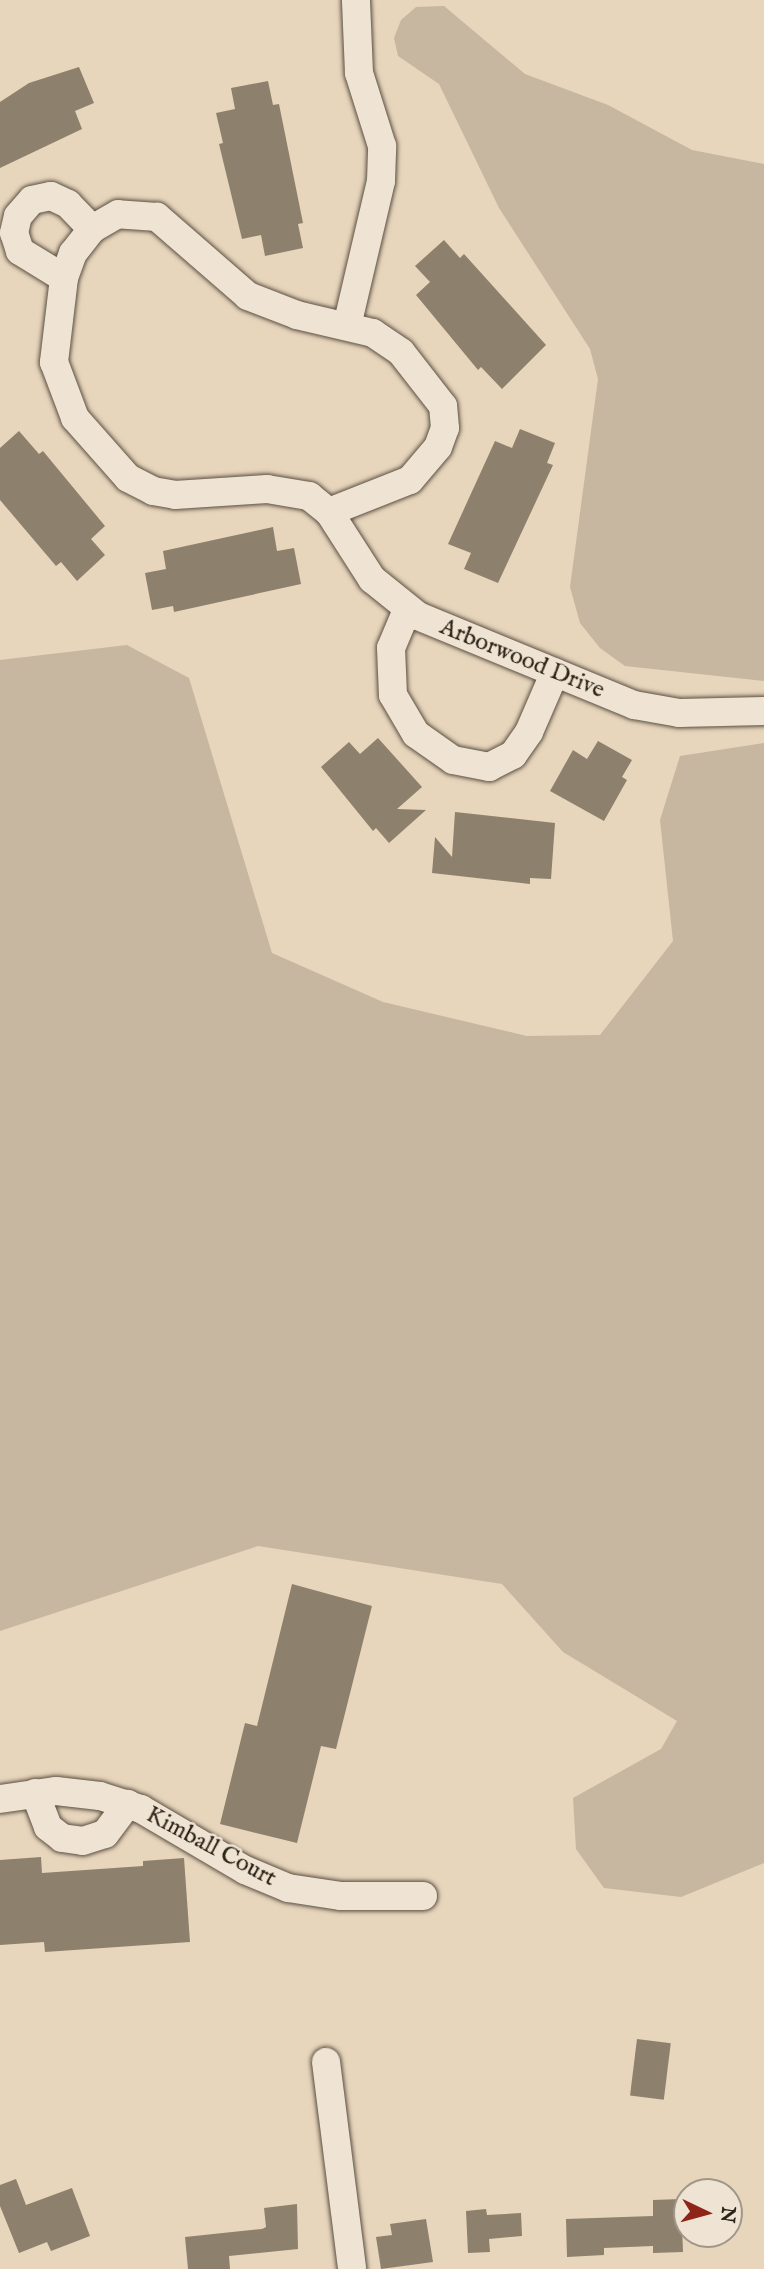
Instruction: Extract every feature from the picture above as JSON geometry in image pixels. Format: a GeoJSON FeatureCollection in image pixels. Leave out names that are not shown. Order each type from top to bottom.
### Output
{"type":"FeatureCollection","features":[{"type":"Feature","properties":{"kind":"street"},"geometry":{"type":"LineString","coordinates":[[347,326],[381,181],[382,146],[359,73],[356,0]]}},
{"type":"Feature","properties":{"kind":"street"},"geometry":{"type":"LineString","coordinates":[[64,278],[20,251],[15,233],[18,216],[32,200],[54,197],[68,204],[92,229]]}},
{"type":"Feature","properties":{"kind":"street","name":"Arborwood Drive"},"geometry":{"type":"LineString","coordinates":[[329,512],[410,480],[429,462],[445,428],[441,402],[401,352],[381,336],[297,315],[248,296],[157,216],[118,214],[92,229],[73,253],[64,278],[54,341],[59,383],[75,418],[113,464],[135,482],[160,493],[189,496],[277,489],[309,496],[329,512],[363,568],[407,610],[634,705],[663,711],[764,711]]}},
{"type":"Feature","properties":{"kind":"street"},"geometry":{"type":"LineString","coordinates":[[407,610],[391,648],[393,695],[416,734],[453,760],[489,767],[513,755],[529,732],[555,672]]}},
{"type":"Feature","properties":{"kind":"street","name":"Kimball Court"},"geometry":{"type":"LineString","coordinates":[[0,1799],[35,1793],[78,1792],[128,1804],[245,1870],[288,1888],[352,1897],[424,1896]]}},
{"type":"Feature","properties":{"kind":"street"},"geometry":{"type":"LineString","coordinates":[[35,1793],[48,1827],[62,1838],[83,1842],[105,1834],[128,1804]]}},
{"type":"Feature","properties":{"kind":"street"},"geometry":{"type":"LineString","coordinates":[[326,2062],[352,2269]]}},
{"type":"Feature","properties":{"kind":"shaded area"},"geometry":{"type":"Polygon","coordinates":[[[444,6],[525,74],[608,105],[692,150],[764,164],[764,681],[625,666],[600,648],[580,623],[570,587],[598,379],[590,349],[499,208],[439,84],[398,56],[394,38],[401,20],[416,7],[444,6]]]}},
{"type":"Feature","properties":{"kind":"shaded area"},"geometry":{"type":"Polygon","coordinates":[[[127,645],[189,678],[272,953],[383,1002],[527,1036],[600,1035],[673,941],[660,820],[680,756],[764,743],[764,1863],[681,1897],[604,1888],[576,1849],[573,1798],[661,1749],[677,1721],[563,1652],[502,1584],[258,1546],[0,1631],[0,660],[127,645]]]}},
{"type":"Feature","properties":{"kind":"building"},"geometry":{"type":"Polygon","coordinates":[[[79,67],[94,103],[75,111],[82,129],[0,168],[0,102],[29,83],[79,67]]]}},
{"type":"Feature","properties":{"kind":"building"},"geometry":{"type":"Polygon","coordinates":[[[268,81],[273,105],[279,104],[303,223],[298,224],[303,248],[265,256],[261,235],[242,239],[219,144],[223,143],[216,113],[235,109],[231,88],[268,81]]]}},
{"type":"Feature","properties":{"kind":"building"},"geometry":{"type":"Polygon","coordinates":[[[444,240],[460,258],[464,254],[546,345],[502,389],[481,367],[478,370],[416,295],[430,282],[415,266],[444,240]]]}},
{"type":"Feature","properties":{"kind":"building"},"geometry":{"type":"Polygon","coordinates":[[[520,429],[555,443],[547,463],[553,465],[498,583],[464,569],[471,553],[448,544],[495,441],[512,448],[520,429]]]}},
{"type":"Feature","properties":{"kind":"building"},"geometry":{"type":"Polygon","coordinates":[[[19,431],[39,454],[43,451],[105,526],[91,539],[105,555],[77,581],[61,562],[56,566],[0,500],[0,448],[19,431]]]}},
{"type":"Feature","properties":{"kind":"building"},"geometry":{"type":"Polygon","coordinates":[[[273,527],[277,551],[294,548],[301,584],[174,612],[173,606],[152,610],[145,573],[166,569],[163,551],[273,527]]]}},
{"type":"Feature","properties":{"kind":"building"},"geometry":{"type":"Polygon","coordinates":[[[378,738],[422,787],[397,809],[426,810],[389,843],[376,828],[373,831],[321,767],[349,742],[360,754],[378,738]]]}},
{"type":"Feature","properties":{"kind":"building"},"geometry":{"type":"Polygon","coordinates":[[[598,741],[632,760],[622,777],[627,780],[604,821],[550,791],[573,750],[587,759],[598,741]]]}},
{"type":"Feature","properties":{"kind":"building"},"geometry":{"type":"Polygon","coordinates":[[[455,812],[555,823],[551,879],[530,878],[530,884],[432,873],[435,837],[452,857],[455,812]]]}},
{"type":"Feature","properties":{"kind":"building"},"geometry":{"type":"Polygon","coordinates":[[[292,1584],[372,1606],[336,1749],[321,1746],[297,1843],[220,1824],[245,1723],[257,1726],[292,1584]]]}},
{"type":"Feature","properties":{"kind":"building"},"geometry":{"type":"Polygon","coordinates":[[[41,1857],[42,1873],[143,1866],[143,1861],[184,1858],[190,1942],[45,1952],[44,1942],[0,1945],[0,1860],[41,1857]]]}},
{"type":"Feature","properties":{"kind":"building"},"geometry":{"type":"Polygon","coordinates":[[[637,2039],[671,2043],[664,2100],[630,2096],[637,2039]]]}},
{"type":"Feature","properties":{"kind":"building"},"geometry":{"type":"Polygon","coordinates":[[[16,2179],[26,2205],[72,2188],[90,2236],[51,2251],[47,2242],[19,2253],[0,2206],[0,2185],[16,2179]]]}},
{"type":"Feature","properties":{"kind":"building"},"geometry":{"type":"Polygon","coordinates":[[[673,2199],[673,2248],[683,2248],[683,2252],[653,2253],[653,2246],[604,2248],[604,2255],[567,2257],[566,2219],[653,2216],[653,2200],[673,2199]]]}},
{"type":"Feature","properties":{"kind":"building"},"geometry":{"type":"Polygon","coordinates":[[[297,2204],[298,2249],[229,2256],[230,2269],[188,2269],[185,2237],[262,2229],[266,2227],[264,2208],[297,2204]]]}},
{"type":"Feature","properties":{"kind":"building"},"geometry":{"type":"Polygon","coordinates":[[[486,2209],[487,2215],[521,2213],[522,2236],[489,2239],[490,2252],[468,2253],[466,2211],[486,2209]]]}},
{"type":"Feature","properties":{"kind":"building"},"geometry":{"type":"Polygon","coordinates":[[[426,2219],[433,2262],[381,2269],[376,2237],[392,2235],[390,2224],[426,2219]]]}}]}
